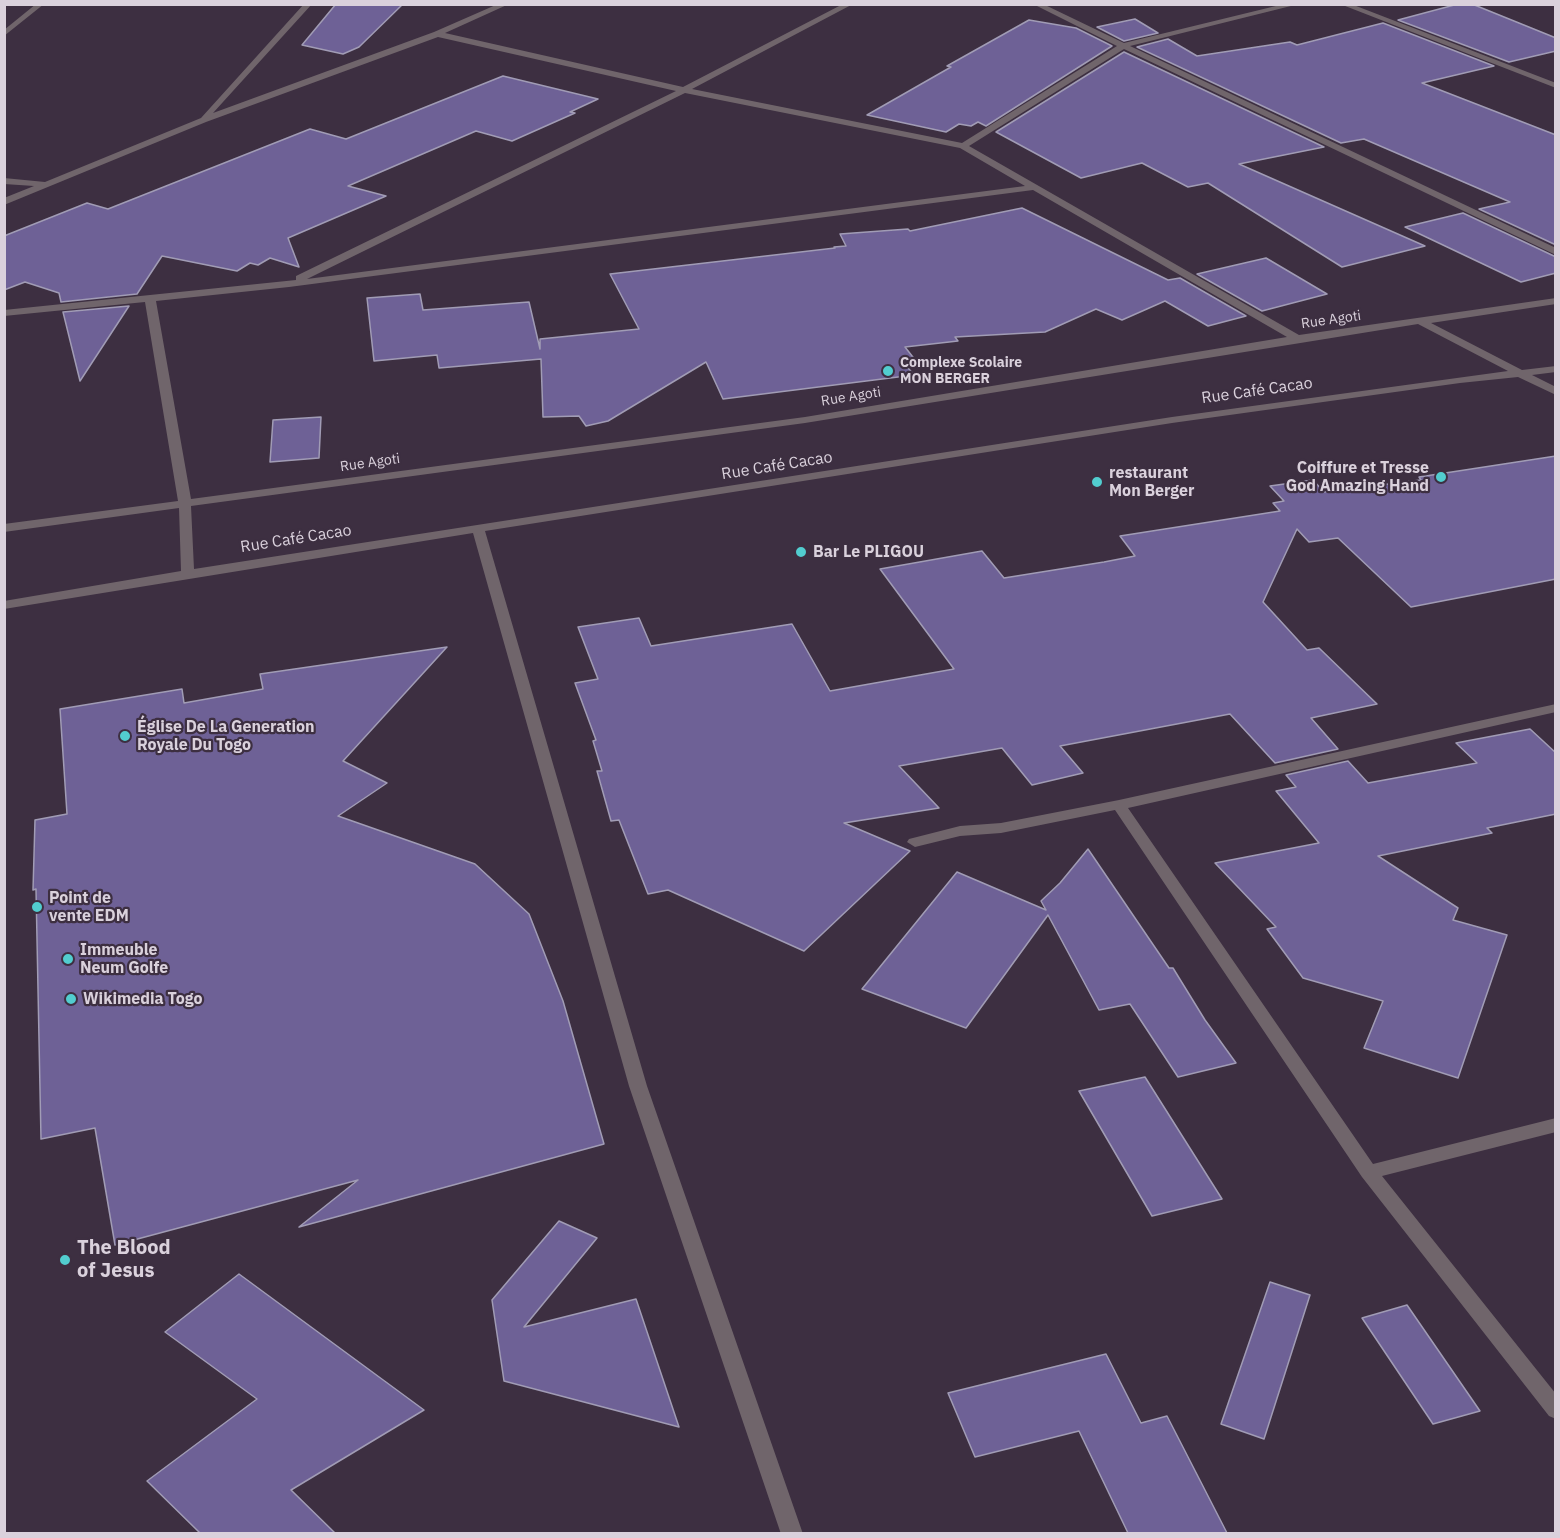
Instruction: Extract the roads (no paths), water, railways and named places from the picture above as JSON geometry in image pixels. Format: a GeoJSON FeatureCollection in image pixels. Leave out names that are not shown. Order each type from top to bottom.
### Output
{"type":"FeatureCollection","features":[{"type":"Feature","properties":{"kind":"street"},"geometry":{"type":"LineString","coordinates":[[6,32],[40,4]]}},
{"type":"Feature","properties":{"kind":"street"},"geometry":{"type":"LineString","coordinates":[[203,120],[309,4]]}},
{"type":"Feature","properties":{"kind":"street"},"geometry":{"type":"LineString","coordinates":[[4,202],[203,120],[437,34],[506,4]]}},
{"type":"Feature","properties":{"kind":"street"},"geometry":{"type":"LineString","coordinates":[[289,284],[684,90],[850,4]]}},
{"type":"Feature","properties":{"kind":"street"},"geometry":{"type":"LineString","coordinates":[[1036,4],[1556,252]]}},
{"type":"Feature","properties":{"kind":"street"},"geometry":{"type":"LineString","coordinates":[[963,146],[1124,45],[1296,4]]}},
{"type":"Feature","properties":{"kind":"street"},"geometry":{"type":"LineString","coordinates":[[1343,4],[1556,86]]}},
{"type":"Feature","properties":{"kind":"street"},"geometry":{"type":"LineString","coordinates":[[437,34],[684,90],[963,146],[1298,339]]}},
{"type":"Feature","properties":{"kind":"street"},"geometry":{"type":"LineString","coordinates":[[4,181],[47,184]]}},
{"type":"Feature","properties":{"kind":"street"},"geometry":{"type":"LineString","coordinates":[[4,313],[289,284],[1035,187]]}},
{"type":"Feature","properties":{"kind":"street"},"geometry":{"type":"LineString","coordinates":[[150,299],[185,503],[188,572]]}},
{"type":"Feature","properties":{"kind":"street","name":"Rue Agoti"},"geometry":{"type":"LineString","coordinates":[[4,528],[805,420],[1298,339],[1556,301]]}},
{"type":"Feature","properties":{"kind":"street"},"geometry":{"type":"LineString","coordinates":[[1422,322],[1516,374],[1556,392]]}},
{"type":"Feature","properties":{"kind":"street","name":"Rue Café Cacao"},"geometry":{"type":"LineString","coordinates":[[4,605],[188,572],[1155,422],[1556,369]]}},
{"type":"Feature","properties":{"kind":"street"},"geometry":{"type":"LineString","coordinates":[[478,528],[638,1086],[792,1533]]}},
{"type":"Feature","properties":{"kind":"street"},"geometry":{"type":"LineString","coordinates":[[915,843],[960,831],[1001,828],[1119,805],[1556,708]]}},
{"type":"Feature","properties":{"kind":"street"},"geometry":{"type":"LineString","coordinates":[[1119,805],[1369,1172],[1556,1410]]}},
{"type":"Feature","properties":{"kind":"street"},"geometry":{"type":"LineString","coordinates":[[1369,1172],[1556,1125]]}},
{"type":"Feature","properties":{"kind":"place","name":"Complexe Scolaire MON BERGER"},"geometry":{"type":"Point","coordinates":[888,371]}},
{"type":"Feature","properties":{"kind":"place","name":"Coiffure et Tresse God Amazing Hand"},"geometry":{"type":"Point","coordinates":[1441,477]}},
{"type":"Feature","properties":{"kind":"place","name":"restaurant Mon Berger"},"geometry":{"type":"Point","coordinates":[1097,482]}},
{"type":"Feature","properties":{"kind":"place","name":"Bar Le PLIGOU"},"geometry":{"type":"Point","coordinates":[801,552]}},
{"type":"Feature","properties":{"kind":"place","name":"Église De La Generation Royale Du Togo"},"geometry":{"type":"Point","coordinates":[125,736]}},
{"type":"Feature","properties":{"kind":"place","name":"Point de vente EDM"},"geometry":{"type":"Point","coordinates":[37,907]}},
{"type":"Feature","properties":{"kind":"place","name":"Immeuble Neum Golfe"},"geometry":{"type":"Point","coordinates":[68,959]}},
{"type":"Feature","properties":{"kind":"place","name":"Wikimedia Togo"},"geometry":{"type":"Point","coordinates":[71,999]}},
{"type":"Feature","properties":{"kind":"place","name":"The Blood of Jesus"},"geometry":{"type":"Point","coordinates":[65,1260]}}]}
